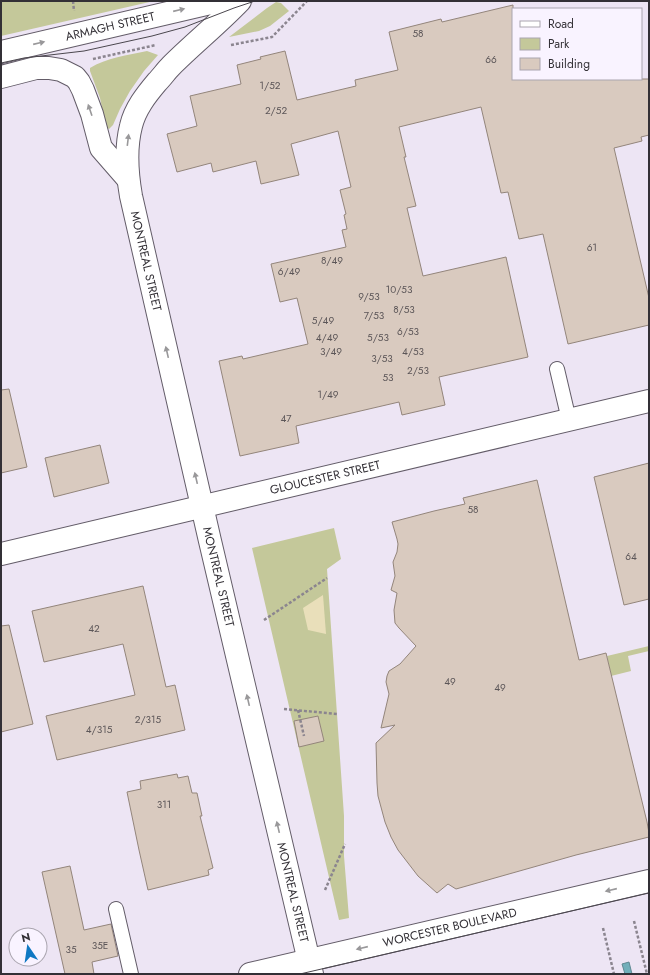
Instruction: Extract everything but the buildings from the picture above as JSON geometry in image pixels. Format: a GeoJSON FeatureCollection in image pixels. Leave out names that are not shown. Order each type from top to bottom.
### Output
{"type":"FeatureCollection","features":[{"type":"Feature","properties":{"kind":"street","name":"ARMAGH STREET"},"geometry":{"type":"LineString","coordinates":[[1,52],[219,1]]}},
{"type":"Feature","properties":{"kind":"street","name":"MONTREAL STREET"},"geometry":{"type":"LineString","coordinates":[[240,1],[170,66],[140,104],[134,116],[128,141],[128,179],[202,507],[310,967]]}},
{"type":"Feature","properties":{"kind":"street"},"geometry":{"type":"LineString","coordinates":[[1,76],[36,68],[48,68],[61,70],[75,77],[83,90],[92,114],[101,148],[128,179]]}},
{"type":"Feature","properties":{"kind":"street","name":"GLOUCESTER STREET"},"geometry":{"type":"LineString","coordinates":[[1,554],[649,401]]}},
{"type":"Feature","properties":{"kind":"street","name":"WORCESTER BOULEVARD"},"geometry":{"type":"LineString","coordinates":[[250,974],[310,967],[649,881]]}},
{"type":"Feature","properties":{"kind":"lane"},"geometry":{"type":"LineString","coordinates":[[556,369],[570,420]]}},
{"type":"Feature","properties":{"kind":"lane"},"geometry":{"type":"LineString","coordinates":[[116,910],[131,974]]}},
{"type":"Feature","properties":{"kind":"path"},"geometry":{"type":"LineString","coordinates":[[73,1],[75,13]]}},
{"type":"Feature","properties":{"kind":"path"},"geometry":{"type":"LineString","coordinates":[[226,46],[272,36],[307,1]]}},
{"type":"Feature","properties":{"kind":"path"},"geometry":{"type":"LineString","coordinates":[[86,61],[154,45],[161,45]]}},
{"type":"Feature","properties":{"kind":"path"},"geometry":{"type":"LineString","coordinates":[[264,620],[327,578]]}},
{"type":"Feature","properties":{"kind":"path"},"geometry":{"type":"LineString","coordinates":[[284,709],[337,714]]}},
{"type":"Feature","properties":{"kind":"path"},"geometry":{"type":"LineString","coordinates":[[298,710],[304,736]]}},
{"type":"Feature","properties":{"kind":"path"},"geometry":{"type":"LineString","coordinates":[[325,890],[345,844]]}},
{"type":"Feature","properties":{"kind":"path"},"geometry":{"type":"LineString","coordinates":[[634,921],[647,974]]}},
{"type":"Feature","properties":{"kind":"path"},"geometry":{"type":"LineString","coordinates":[[603,928],[614,974]]}},
{"type":"Feature","properties":{"kind":"green space"},"geometry":{"type":"Polygon","coordinates":[[[1,1],[154,1],[1,36],[1,1]]]}},
{"type":"Feature","properties":{"kind":"green space"},"geometry":{"type":"Polygon","coordinates":[[[276,2],[281,3],[289,11],[270,26],[259,31],[229,37],[267,8],[276,2]]]}},
{"type":"Feature","properties":{"kind":"green space"},"geometry":{"type":"Polygon","coordinates":[[[147,51],[158,55],[144,71],[130,91],[113,125],[109,129],[106,127],[100,98],[90,68],[110,59],[147,51]]]}},
{"type":"Feature","properties":{"kind":"green space"},"geometry":{"type":"Polygon","coordinates":[[[334,528],[341,559],[327,569],[344,816],[344,856],[349,918],[339,920],[252,548],[334,528]]]}},
{"type":"Feature","properties":{"kind":"green space"},"geometry":{"type":"Polygon","coordinates":[[[649,646],[649,651],[628,656],[631,671],[611,676],[607,656],[649,646]]]}},
{"type":"Feature","properties":{"kind":"sand"},"geometry":{"type":"Polygon","coordinates":[[[323,595],[326,634],[308,630],[303,608],[323,595]]]}},
{"type":"Feature","properties":{"kind":"water"},"geometry":{"type":"Polygon","coordinates":[[[629,962],[632,974],[625,974],[622,964],[629,962]]]}},
{"type":"Feature","properties":{"kind":"tram line"},"geometry":{"type":"LineString","coordinates":[[1,63],[24,58],[84,51],[152,36],[185,27],[255,1]]}},
{"type":"Feature","properties":{"kind":"tram line"},"geometry":{"type":"LineString","coordinates":[[300,974],[649,893]]}}]}
